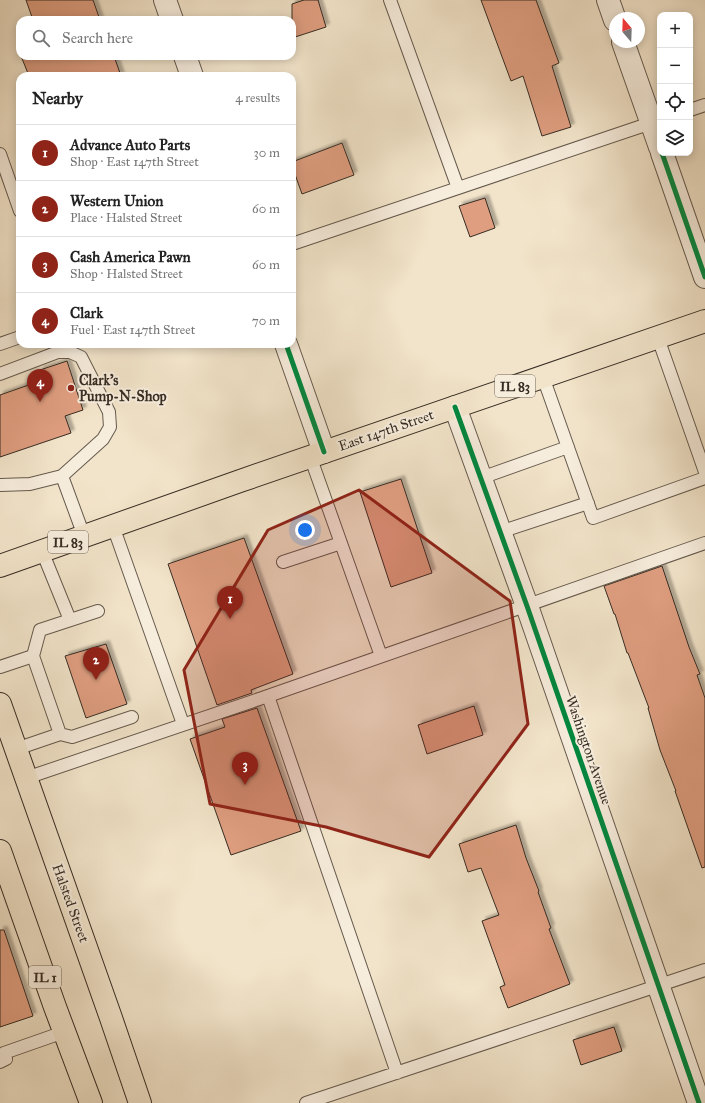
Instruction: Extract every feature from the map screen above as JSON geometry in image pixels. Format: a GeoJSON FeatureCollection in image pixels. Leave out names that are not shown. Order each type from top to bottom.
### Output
{"type":"FeatureCollection","features":[{"type":"Feature","properties":{"kind":"main road","name":"East 147th Street"},"geometry":{"type":"LineString","coordinates":[[0,566],[455,406],[705,322]]}},
{"type":"Feature","properties":{"kind":"main road","name":"Halsted Street"},"geometry":{"type":"LineString","coordinates":[[0,704],[109,1010],[140,1103]]}},
{"type":"Feature","properties":{"kind":"main road","name":"IL 1"},"geometry":{"type":"LineString","coordinates":[[0,851],[64,1032],[91,1103]]}},
{"type":"Feature","properties":{"kind":"street"},"geometry":{"type":"LineString","coordinates":[[165,0],[171,16]]}},
{"type":"Feature","properties":{"kind":"street"},"geometry":{"type":"LineString","coordinates":[[608,0],[612,12]]}},
{"type":"Feature","properties":{"kind":"street"},"geometry":{"type":"LineString","coordinates":[[626,48],[656,121]]}},
{"type":"Feature","properties":{"kind":"street"},"geometry":{"type":"LineString","coordinates":[[186,60],[191,72]]}},
{"type":"Feature","properties":{"kind":"street"},"geometry":{"type":"LineString","coordinates":[[663,156],[705,277]]}},
{"type":"Feature","properties":{"kind":"street"},"geometry":{"type":"LineString","coordinates":[[287,348],[317,454]]}},
{"type":"Feature","properties":{"kind":"street","name":"Washington Avenue"},"geometry":{"type":"LineString","coordinates":[[455,406],[527,606],[699,1103]]}},
{"type":"Feature","properties":{"kind":"lane"},"geometry":{"type":"LineString","coordinates":[[390,0],[458,188]]}},
{"type":"Feature","properties":{"kind":"lane"},"geometry":{"type":"LineString","coordinates":[[693,109],[705,105]]}},
{"type":"Feature","properties":{"kind":"lane"},"geometry":{"type":"LineString","coordinates":[[296,243],[656,121]]}},
{"type":"Feature","properties":{"kind":"lane"},"geometry":{"type":"LineString","coordinates":[[0,154],[16,200]]}},
{"type":"Feature","properties":{"kind":"lane"},"geometry":{"type":"LineString","coordinates":[[0,344],[16,338]]}},
{"type":"Feature","properties":{"kind":"lane"},"geometry":{"type":"LineString","coordinates":[[658,338],[705,472]]}},
{"type":"Feature","properties":{"kind":"lane"},"geometry":{"type":"LineString","coordinates":[[0,374],[58,352],[70,352],[81,357],[109,412],[110,427],[103,440],[62,476],[30,484],[0,485]]}},
{"type":"Feature","properties":{"kind":"lane"},"geometry":{"type":"LineString","coordinates":[[543,377],[593,518],[705,478]]}},
{"type":"Feature","properties":{"kind":"lane"},"geometry":{"type":"LineString","coordinates":[[481,478],[568,447]]}},
{"type":"Feature","properties":{"kind":"lane"},"geometry":{"type":"LineString","coordinates":[[317,454],[341,543],[381,656]]}},
{"type":"Feature","properties":{"kind":"lane"},"geometry":{"type":"LineString","coordinates":[[62,476],[84,536]]}},
{"type":"Feature","properties":{"kind":"lane"},"geometry":{"type":"LineString","coordinates":[[500,532],[588,503]]}},
{"type":"Feature","properties":{"kind":"lane"},"geometry":{"type":"LineString","coordinates":[[113,526],[183,724]]}},
{"type":"Feature","properties":{"kind":"lane"},"geometry":{"type":"LineString","coordinates":[[283,562],[341,543]]}},
{"type":"Feature","properties":{"kind":"lane"},"geometry":{"type":"LineString","coordinates":[[26,778],[268,696],[705,543]]}},
{"type":"Feature","properties":{"kind":"lane"},"geometry":{"type":"LineString","coordinates":[[42,551],[70,620]]}},
{"type":"Feature","properties":{"kind":"lane"},"geometry":{"type":"LineString","coordinates":[[60,734],[33,656],[40,630],[98,611]]}},
{"type":"Feature","properties":{"kind":"lane"},"geometry":{"type":"LineString","coordinates":[[0,668],[33,656]]}},
{"type":"Feature","properties":{"kind":"lane"},"geometry":{"type":"LineString","coordinates":[[268,696],[396,1073]]}},
{"type":"Feature","properties":{"kind":"lane"},"geometry":{"type":"LineString","coordinates":[[16,749],[60,734],[72,737],[132,717]]}},
{"type":"Feature","properties":{"kind":"lane"},"geometry":{"type":"LineString","coordinates":[[306,1103],[705,970]]}},
{"type":"Feature","properties":{"kind":"lane"},"geometry":{"type":"LineString","coordinates":[[0,1062],[6,1059],[4,1053],[64,1032]]}},
{"type":"Feature","properties":{"kind":"highlighted area"},"geometry":{"type":"Polygon","coordinates":[[[359,490],[510,601],[528,724],[429,857],[326,827],[210,804],[184,670],[268,530],[359,490]]]}},
{"type":"Feature","properties":{"kind":"building"},"geometry":{"type":"Polygon","coordinates":[[[26,0],[93,0],[99,16],[32,16],[26,0]]]}},
{"type":"Feature","properties":{"kind":"building"},"geometry":{"type":"Polygon","coordinates":[[[304,0],[318,0],[326,27],[296,37],[296,16],[292,16],[292,4],[304,0]]]}},
{"type":"Feature","properties":{"kind":"building"},"geometry":{"type":"Polygon","coordinates":[[[481,0],[536,0],[559,63],[552,66],[571,127],[542,136],[523,76],[511,81],[481,0]]]}},
{"type":"Feature","properties":{"kind":"building"},"geometry":{"type":"Polygon","coordinates":[[[23,60],[115,60],[120,72],[27,72],[23,60]]]}},
{"type":"Feature","properties":{"kind":"building"},"geometry":{"type":"Polygon","coordinates":[[[342,143],[354,175],[302,194],[296,177],[296,160],[342,143]]]}},
{"type":"Feature","properties":{"kind":"building"},"geometry":{"type":"Polygon","coordinates":[[[485,198],[495,228],[470,237],[459,206],[485,198]]]}},
{"type":"Feature","properties":{"kind":"building"},"geometry":{"type":"Polygon","coordinates":[[[67,361],[83,410],[65,416],[71,433],[0,457],[0,395],[43,380],[40,370],[67,361]]]}},
{"type":"Feature","properties":{"kind":"building"},"geometry":{"type":"Polygon","coordinates":[[[401,479],[432,573],[391,587],[360,492],[401,479]]]}},
{"type":"Feature","properties":{"kind":"building"},"geometry":{"type":"Polygon","coordinates":[[[244,538],[293,674],[251,690],[252,693],[217,705],[168,564],[244,538]]]}},
{"type":"Feature","properties":{"kind":"building"},"geometry":{"type":"Polygon","coordinates":[[[662,566],[689,647],[700,674],[697,675],[705,698],[705,867],[702,868],[676,791],[660,750],[649,708],[627,653],[615,614],[604,586],[662,566]]]}},
{"type":"Feature","properties":{"kind":"building"},"geometry":{"type":"Polygon","coordinates":[[[106,644],[127,704],[86,718],[65,656],[106,644]]]}},
{"type":"Feature","properties":{"kind":"building"},"geometry":{"type":"Polygon","coordinates":[[[474,706],[483,735],[427,754],[418,725],[474,706]]]}},
{"type":"Feature","properties":{"kind":"building"},"geometry":{"type":"Polygon","coordinates":[[[257,708],[301,831],[231,855],[190,739],[225,727],[222,719],[257,708]]]}},
{"type":"Feature","properties":{"kind":"building"},"geometry":{"type":"Polygon","coordinates":[[[516,825],[551,928],[549,929],[570,984],[508,1008],[500,987],[505,985],[482,921],[499,915],[481,868],[468,872],[459,844],[516,825]]]}},
{"type":"Feature","properties":{"kind":"building"},"geometry":{"type":"Polygon","coordinates":[[[0,930],[4,930],[33,1016],[0,1027],[0,930]]]}},
{"type":"Feature","properties":{"kind":"building"},"geometry":{"type":"Polygon","coordinates":[[[614,1027],[622,1051],[581,1065],[573,1040],[614,1027]]]}},
{"type":"Feature","properties":{"kind":"cycle path"},"geometry":{"type":"LineString","coordinates":[[663,156],[705,277]]}},
{"type":"Feature","properties":{"kind":"cycle path"},"geometry":{"type":"LineString","coordinates":[[287,348],[324,452]]}},
{"type":"Feature","properties":{"kind":"cycle path"},"geometry":{"type":"LineString","coordinates":[[455,407],[527,606],[699,1103]]}},
{"type":"Feature","properties":{"kind":"place","name":"Clark's Pump-N-Shop"},"geometry":{"type":"Point","coordinates":[71,388]}},
{"type":"Feature","properties":{"kind":"place","name":"Clark"},"geometry":{"type":"Point","coordinates":[40,402]}},
{"type":"Feature","properties":{"kind":"place","name":"Advance Auto Parts"},"geometry":{"type":"Point","coordinates":[230,619]}},
{"type":"Feature","properties":{"kind":"place","name":"Western Union"},"geometry":{"type":"Point","coordinates":[96,680]}},
{"type":"Feature","properties":{"kind":"place","name":"Cash America Pawn"},"geometry":{"type":"Point","coordinates":[245,785]}}]}
